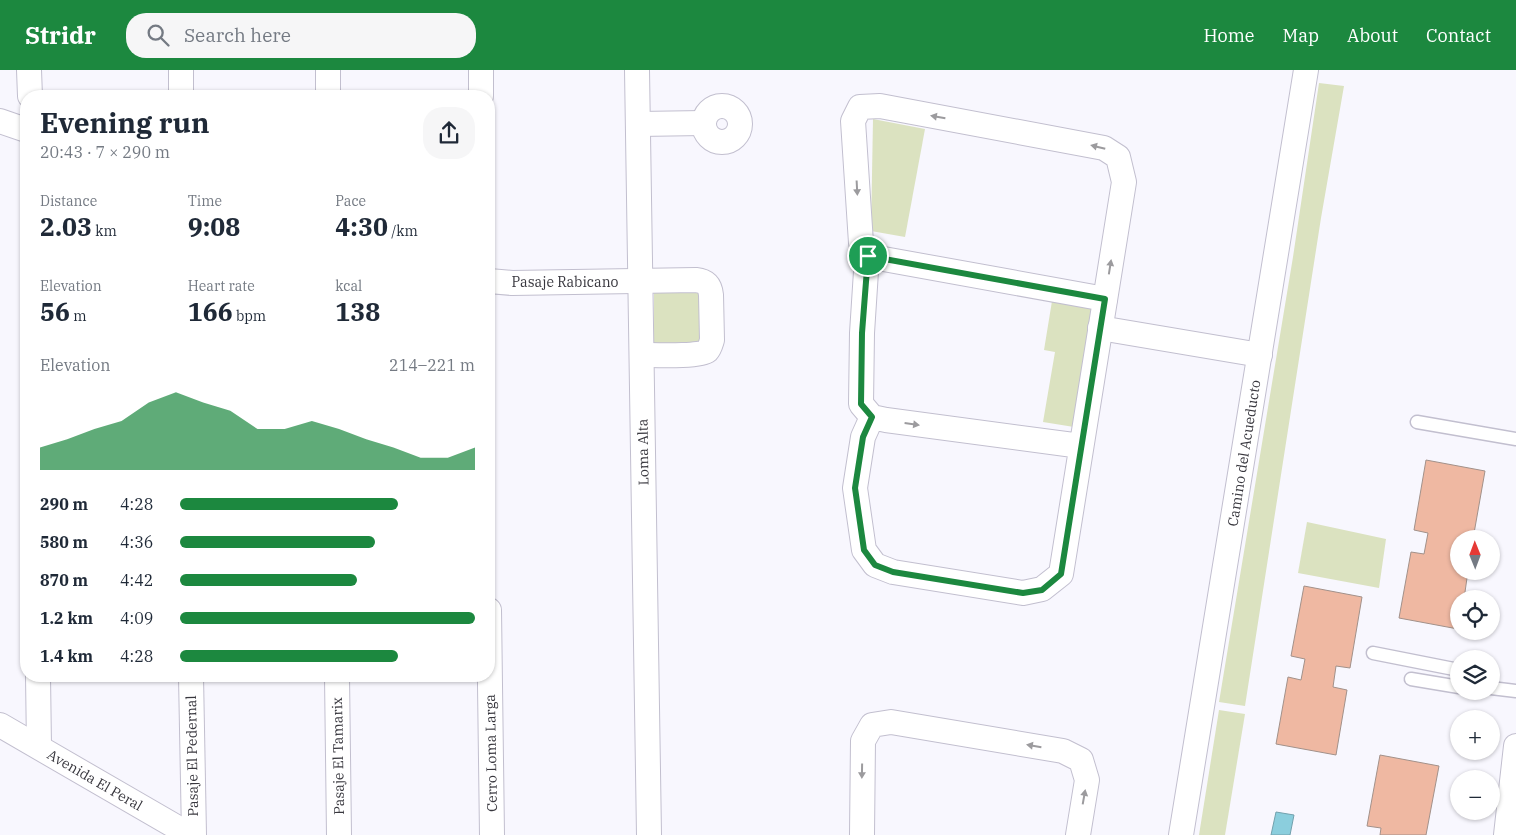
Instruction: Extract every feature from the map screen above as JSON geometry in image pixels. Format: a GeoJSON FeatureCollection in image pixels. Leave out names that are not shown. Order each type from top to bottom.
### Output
{"type":"FeatureCollection","features":[{"type":"Feature","properties":{"kind":"street"},"geometry":{"type":"LineString","coordinates":[[29,70],[30,90]]}},
{"type":"Feature","properties":{"kind":"street"},"geometry":{"type":"LineString","coordinates":[[181,70],[182,90]]}},
{"type":"Feature","properties":{"kind":"street"},"geometry":{"type":"LineString","coordinates":[[328,70],[328,90]]}},
{"type":"Feature","properties":{"kind":"street"},"geometry":{"type":"LineString","coordinates":[[481,70],[481,90]]}},
{"type":"Feature","properties":{"kind":"street","name":"Loma Alta"},"geometry":{"type":"LineString","coordinates":[[637,70],[650,835]]}},
{"type":"Feature","properties":{"kind":"street","name":"Camino del Acueducto"},"geometry":{"type":"LineString","coordinates":[[1181,835],[1306,70]]}},
{"type":"Feature","properties":{"kind":"street"},"geometry":{"type":"LineString","coordinates":[[872,417],[863,437],[855,488],[864,550],[875,565],[893,572],[1023,593],[1042,590],[1061,574],[1124,182],[1118,157],[1104,148],[880,106],[860,107],[854,121],[861,243],[868,256],[862,333],[861,404],[872,417],[1081,446]]}},
{"type":"Feature","properties":{"kind":"street"},"geometry":{"type":"LineString","coordinates":[[0,121],[20,128]]}},
{"type":"Feature","properties":{"kind":"street"},"geometry":{"type":"LineString","coordinates":[[638,124],[704,123]]}},
{"type":"Feature","properties":{"kind":"street"},"geometry":{"type":"LineString","coordinates":[[868,256],[1105,299]]}},
{"type":"Feature","properties":{"kind":"street","name":"Pasaje Rabicano"},"geometry":{"type":"LineString","coordinates":[[495,282],[512,283],[702,281],[707,284],[710,289],[711,322],[710,346],[707,351],[702,353],[642,355]]}},
{"type":"Feature","properties":{"kind":"street"},"geometry":{"type":"LineString","coordinates":[[1100,328],[1260,355]]}},
{"type":"Feature","properties":{"kind":"street"},"geometry":{"type":"LineString","coordinates":[[38,682],[39,747]]}},
{"type":"Feature","properties":{"kind":"street","name":"Pasaje El Pedernal"},"geometry":{"type":"LineString","coordinates":[[191,682],[192,835]]}},
{"type":"Feature","properties":{"kind":"street","name":"Pasaje El Tamarix"},"geometry":{"type":"LineString","coordinates":[[337,682],[340,835]]}},
{"type":"Feature","properties":{"kind":"street","name":"Cerro Loma Larga"},"geometry":{"type":"LineString","coordinates":[[490,682],[492,835]]}},
{"type":"Feature","properties":{"kind":"street"},"geometry":{"type":"LineString","coordinates":[[862,835],[863,741],[872,725],[891,722],[1062,751],[1081,760],[1087,780],[1078,835]]}},
{"type":"Feature","properties":{"kind":"street","name":"Avenida El Peral"},"geometry":{"type":"LineString","coordinates":[[0,725],[192,835]]}},
{"type":"Feature","properties":{"kind":"street"},"geometry":{"type":"LineString","coordinates":[[1506,835],[1516,746]]}},
{"type":"Feature","properties":{"kind":"lane"},"geometry":{"type":"LineString","coordinates":[[1417,422],[1516,439]]}},
{"type":"Feature","properties":{"kind":"lane"},"geometry":{"type":"LineString","coordinates":[[1373,653],[1450,668]]}},
{"type":"Feature","properties":{"kind":"lane"},"geometry":{"type":"LineString","coordinates":[[1412,679],[1450,685]]}},
{"type":"Feature","properties":{"kind":"lane"},"geometry":{"type":"LineString","coordinates":[[1500,689],[1516,692]]}},
{"type":"Feature","properties":{"kind":"green space"},"geometry":{"type":"Polygon","coordinates":[[[1319,83],[1344,86],[1321,218],[1245,706],[1219,702],[1293,257],[1319,83]]]}},
{"type":"Feature","properties":{"kind":"green space"},"geometry":{"type":"Polygon","coordinates":[[[873,119],[925,129],[905,237],[871,231],[873,119]]]}},
{"type":"Feature","properties":{"kind":"green space"},"geometry":{"type":"Polygon","coordinates":[[[654,289],[703,289],[703,350],[654,350],[654,289]]]}},
{"type":"Feature","properties":{"kind":"green space"},"geometry":{"type":"Polygon","coordinates":[[[1052,301],[1093,307],[1074,427],[1043,422],[1055,352],[1044,350],[1052,301]]]}},
{"type":"Feature","properties":{"kind":"green space"},"geometry":{"type":"Polygon","coordinates":[[[1307,522],[1386,539],[1379,588],[1298,573],[1307,522]]]}},
{"type":"Feature","properties":{"kind":"green space"},"geometry":{"type":"Polygon","coordinates":[[[1219,710],[1245,714],[1225,835],[1199,835],[1219,710]]]}},
{"type":"Feature","properties":{"kind":"water"},"geometry":{"type":"Polygon","coordinates":[[[1276,812],[1294,815],[1290,835],[1271,835],[1276,812]]]}},
{"type":"Feature","properties":{"kind":"building"},"geometry":{"type":"Polygon","coordinates":[[[1426,460],[1485,471],[1475,530],[1450,530],[1450,580],[1467,580],[1465,590],[1450,590],[1450,628],[1399,618],[1411,552],[1424,554],[1428,533],[1414,530],[1426,460]]]}},
{"type":"Feature","properties":{"kind":"building"},"geometry":{"type":"Polygon","coordinates":[[[1304,586],[1362,597],[1350,668],[1336,666],[1333,687],[1347,690],[1336,755],[1276,744],[1288,677],[1301,680],[1305,659],[1291,656],[1304,586]]]}},
{"type":"Feature","properties":{"kind":"building"},"geometry":{"type":"Polygon","coordinates":[[[1380,755],[1439,766],[1426,835],[1380,835],[1381,828],[1367,826],[1380,755]]]}},
{"type":"Feature","properties":{"kind":"route"},"geometry":{"type":"LineString","coordinates":[[868,256],[1105,299],[1061,574],[1042,590],[1023,593],[893,572],[875,565],[864,550],[855,488],[863,437],[872,417],[861,404],[862,333],[868,256]]}}]}
